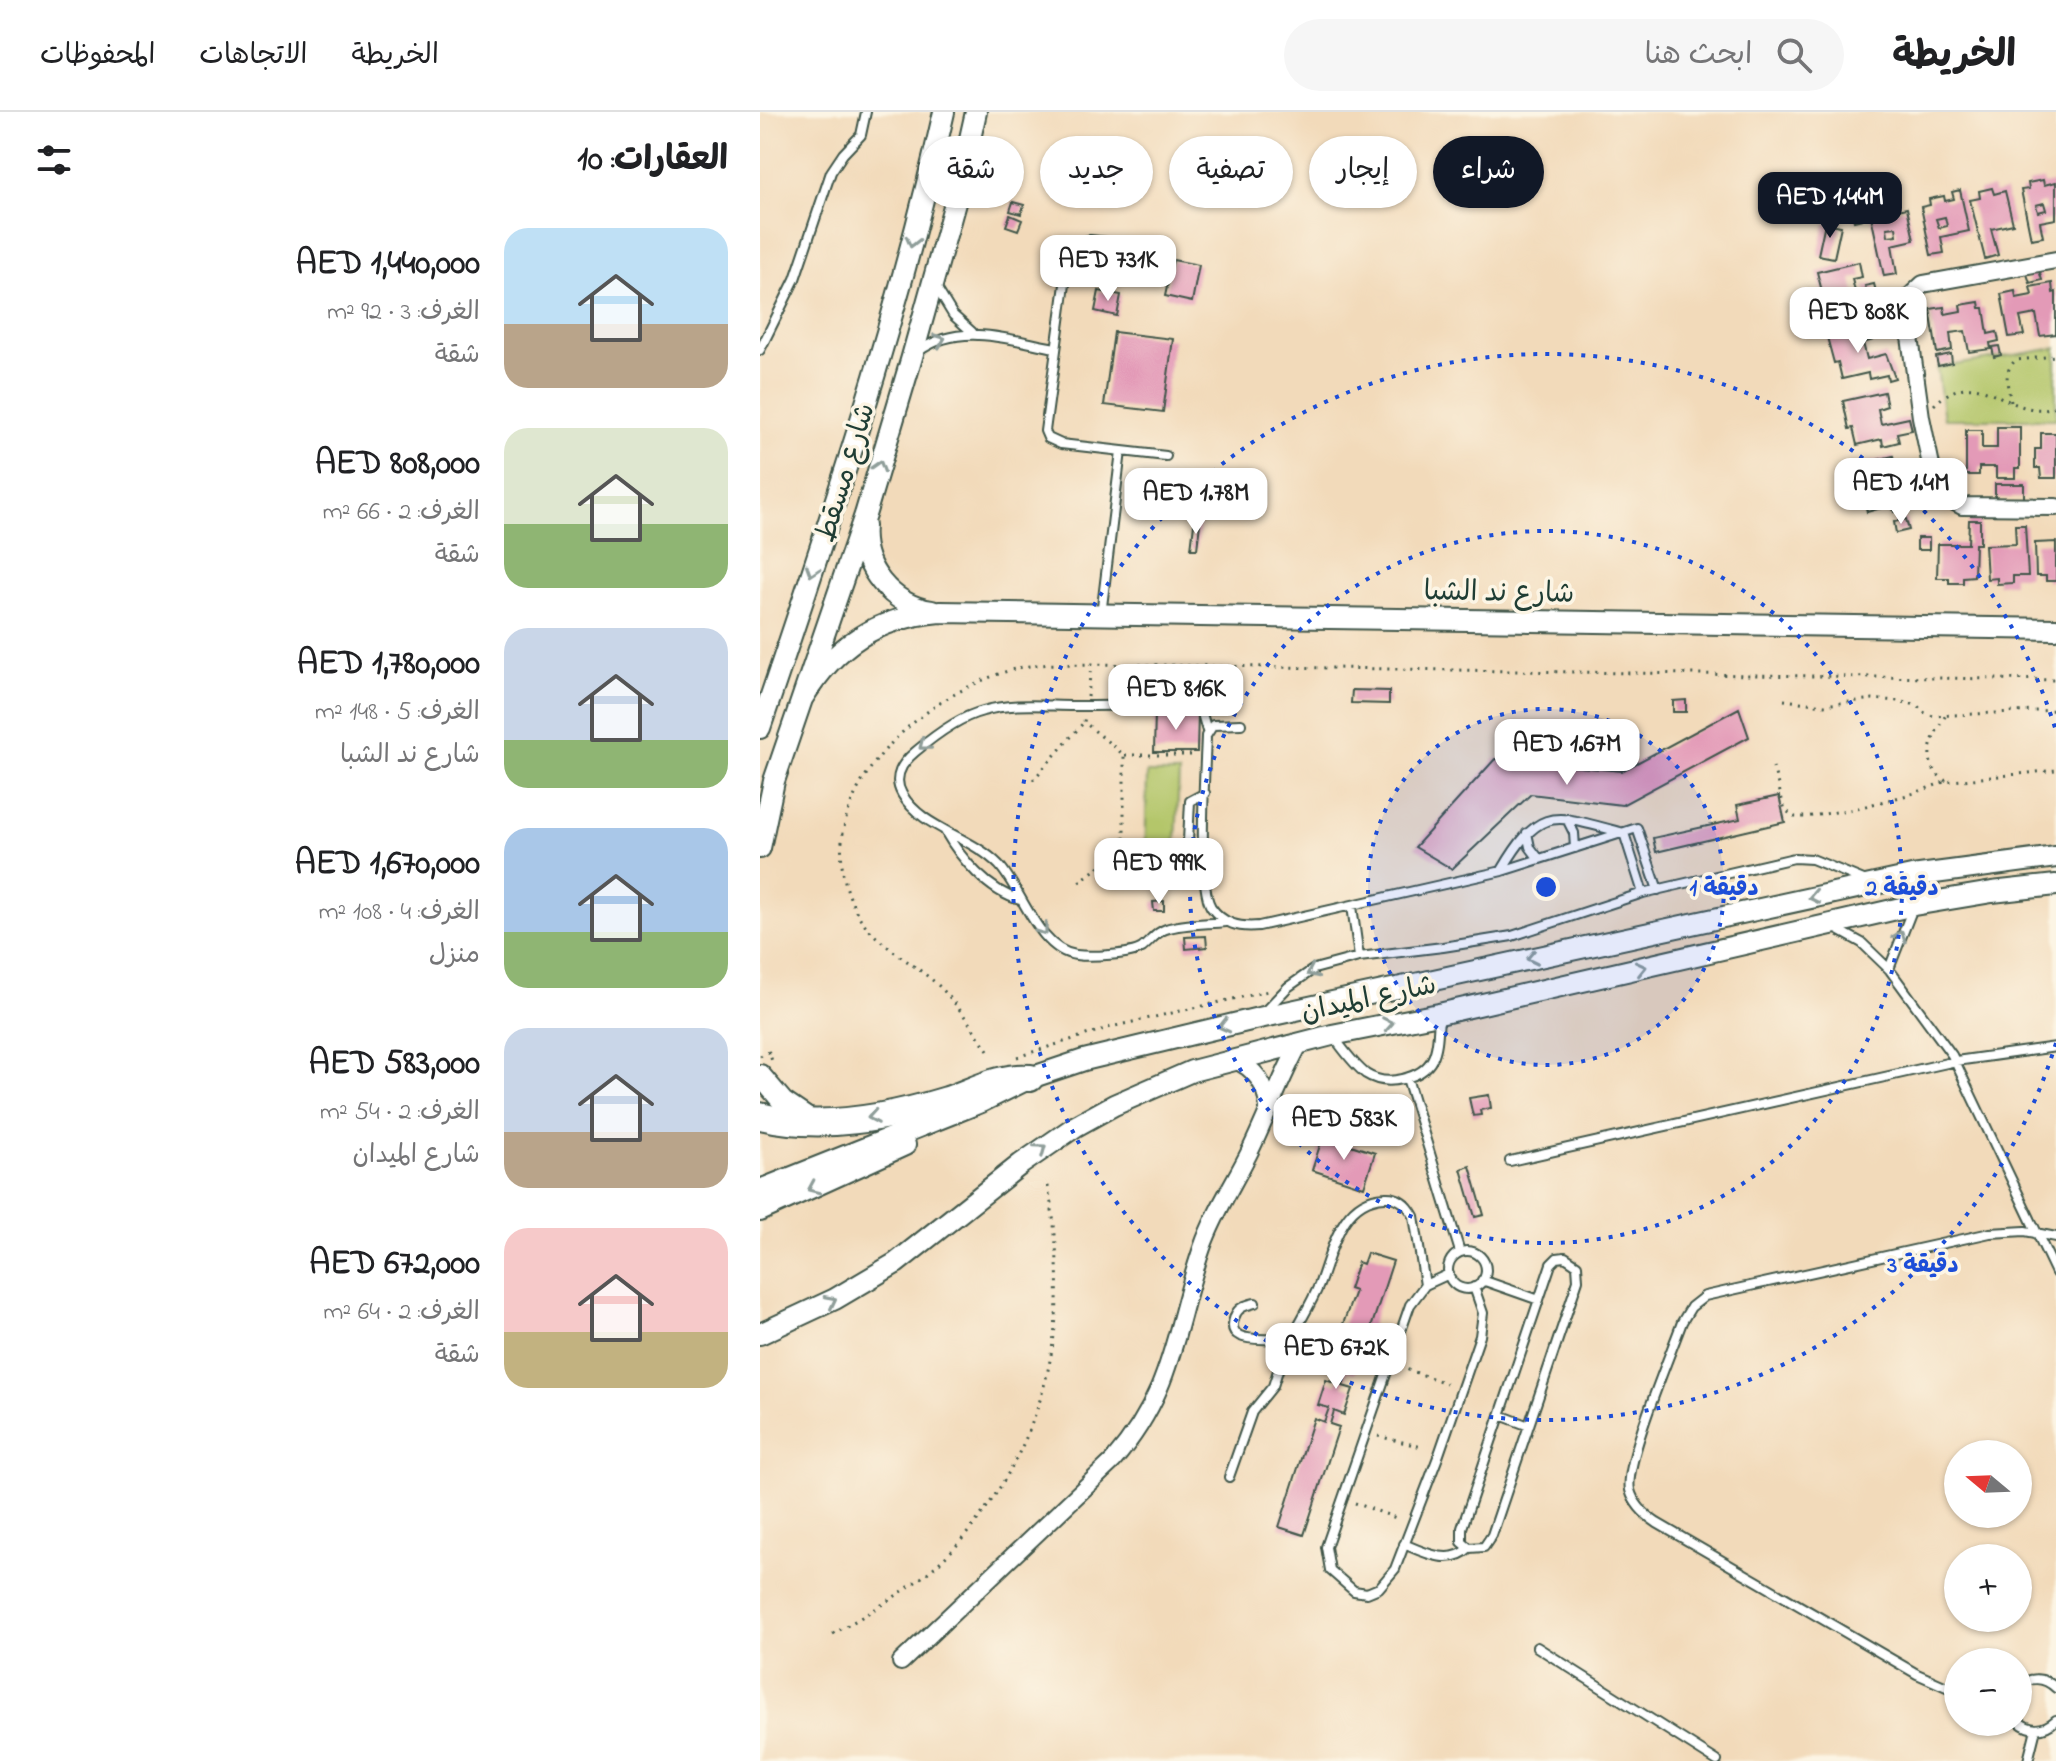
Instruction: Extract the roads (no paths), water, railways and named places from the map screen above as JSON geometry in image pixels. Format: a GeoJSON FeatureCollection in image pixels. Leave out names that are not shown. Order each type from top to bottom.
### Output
{"type":"FeatureCollection","features":[{"type":"Feature","properties":{"kind":"main road"},"geometry":{"type":"LineString","coordinates":[[760,1116],[784,1122],[859,1120],[943,1101],[1005,1079],[1030,1078]]}},
{"type":"Feature","properties":{"kind":"street","name":"شارع مسقط"},"geometry":{"type":"LineString","coordinates":[[760,728],[860,426],[909,255],[944,112]]}},
{"type":"Feature","properties":{"kind":"street","name":"شارع مسقط"},"geometry":{"type":"LineString","coordinates":[[760,848],[774,781],[865,515],[912,357],[976,112]]}},
{"type":"Feature","properties":{"kind":"street"},"geometry":{"type":"LineString","coordinates":[[2056,260],[1933,281],[1915,289],[1908,298],[1906,318],[1921,417],[1936,486],[1951,502],[1973,507],[2056,507]]}},
{"type":"Feature","properties":{"kind":"street","name":"شارع ند الشبا"},"geometry":{"type":"LineString","coordinates":[[865,515],[865,550],[880,581],[907,603],[940,612]]}},
{"type":"Feature","properties":{"kind":"street","name":"شارع ند الشبا"},"geometry":{"type":"LineString","coordinates":[[802,699],[831,659],[870,630],[904,617],[940,612],[2056,629]]}},
{"type":"Feature","properties":{"kind":"street","name":"شارع الميدان"},"geometry":{"type":"LineString","coordinates":[[760,1190],[981,1102],[1030,1078],[1084,1060],[1259,1018],[1874,884],[1959,868],[2056,857]]}},
{"type":"Feature","properties":{"kind":"street","name":"شارع الميدان"},"geometry":{"type":"LineString","coordinates":[[760,1334],[835,1299],[896,1263],[1021,1164],[1076,1126],[1152,1087],[1233,1059],[1332,1035],[1439,1014],[1828,924],[1914,905],[2056,885]]}},
{"type":"Feature","properties":{"kind":"street"},"geometry":{"type":"LineString","coordinates":[[901,1662],[1113,1461],[1142,1424],[1172,1361],[1203,1247],[1226,1193],[1249,1152],[1300,1043]]}},
{"type":"Feature","properties":{"kind":"street"},"geometry":{"type":"LineString","coordinates":[[1233,1059],[1248,1067],[1259,1079],[1266,1094],[1268,1110]]}},
{"type":"Feature","properties":{"kind":"street"},"geometry":{"type":"LineString","coordinates":[[768,1072],[783,1102],[814,1123]]}},
{"type":"Feature","properties":{"kind":"street"},"geometry":{"type":"LineString","coordinates":[[760,1211],[851,1172],[975,1110],[981,1102]]}},
{"type":"Feature","properties":{"kind":"lane"},"geometry":{"type":"LineString","coordinates":[[760,350],[795,279],[831,172],[861,135],[866,112]]}},
{"type":"Feature","properties":{"kind":"lane"},"geometry":{"type":"LineString","coordinates":[[1151,247],[1090,240],[1073,246],[1069,255],[1045,424],[1048,438],[1061,444],[1166,456]]}},
{"type":"Feature","properties":{"kind":"lane"},"geometry":{"type":"LineString","coordinates":[[933,282],[953,315],[972,333]]}},
{"type":"Feature","properties":{"kind":"lane"},"geometry":{"type":"LineString","coordinates":[[912,357],[940,339],[972,333],[1056,348]]}},
{"type":"Feature","properties":{"kind":"lane"},"geometry":{"type":"LineString","coordinates":[[1101,615],[1121,451]]}},
{"type":"Feature","properties":{"kind":"lane"},"geometry":{"type":"LineString","coordinates":[[1226,922],[1210,905],[1205,894],[1207,731],[1201,710],[1189,703],[1014,705],[992,708],[969,716],[936,736],[911,755],[899,773],[903,796],[921,814],[995,861],[1053,943],[1064,951],[1078,955],[1139,950],[1167,928],[1226,922],[1259,926],[1352,906],[1502,871],[1637,828],[1658,890]]}},
{"type":"Feature","properties":{"kind":"lane"},"geometry":{"type":"LineString","coordinates":[[1207,731],[1217,724],[1241,724]]}},
{"type":"Feature","properties":{"kind":"lane"},"geometry":{"type":"LineString","coordinates":[[1204,855],[1190,848],[1188,841],[1189,805],[1192,799],[1205,793]]}},
{"type":"Feature","properties":{"kind":"lane"},"geometry":{"type":"LineString","coordinates":[[1567,819],[1574,833],[1575,848]]}},
{"type":"Feature","properties":{"kind":"lane"},"geometry":{"type":"LineString","coordinates":[[1502,871],[1527,832],[1545,820],[1567,819],[1624,833]]}},
{"type":"Feature","properties":{"kind":"lane"},"geometry":{"type":"LineString","coordinates":[[944,830],[963,857],[989,884],[1020,900]]}},
{"type":"Feature","properties":{"kind":"lane"},"geometry":{"type":"LineString","coordinates":[[1527,832],[1530,847],[1539,859]]}},
{"type":"Feature","properties":{"kind":"lane"},"geometry":{"type":"LineString","coordinates":[[1624,833],[1643,893]]}},
{"type":"Feature","properties":{"kind":"lane"},"geometry":{"type":"LineString","coordinates":[[1259,1018],[1288,987],[1314,969],[1359,957],[1512,936],[1643,893],[1803,858],[1874,884]]}},
{"type":"Feature","properties":{"kind":"lane"},"geometry":{"type":"LineString","coordinates":[[1889,969],[1914,905]]}},
{"type":"Feature","properties":{"kind":"lane"},"geometry":{"type":"LineString","coordinates":[[1352,906],[1359,957]]}},
{"type":"Feature","properties":{"kind":"lane"},"geometry":{"type":"LineString","coordinates":[[1828,924],[1862,943],[1889,969],[1956,1061],[2056,1273]]}},
{"type":"Feature","properties":{"kind":"lane"},"geometry":{"type":"LineString","coordinates":[[1332,1035],[1358,1067],[1372,1077],[1389,1081],[1407,1078],[1425,1070],[1431,1062],[1437,1042],[1439,1014]]}},
{"type":"Feature","properties":{"kind":"lane"},"geometry":{"type":"LineString","coordinates":[[1510,1161],[1956,1061],[2056,1047]]}},
{"type":"Feature","properties":{"kind":"lane"},"geometry":{"type":"LineString","coordinates":[[1407,1078],[1460,1252]]}},
{"type":"Feature","properties":{"kind":"lane"},"geometry":{"type":"LineString","coordinates":[[1293,1335],[1317,1288],[1338,1231],[1349,1215],[1372,1200],[1397,1198],[1410,1209],[1414,1216],[1425,1285]]}},
{"type":"Feature","properties":{"kind":"lane"},"geometry":{"type":"LineString","coordinates":[[1944,1686],[1917,1674],[1657,1523],[1643,1513],[1633,1498],[1630,1471],[1682,1322],[1691,1307],[1705,1296],[1990,1233],[2036,1233],[2056,1237]]}},
{"type":"Feature","properties":{"kind":"lane"},"geometry":{"type":"LineString","coordinates":[[1460,1252],[1473,1252],[1483,1259],[1486,1272],[1474,1287],[1456,1285],[1449,1274],[1450,1261],[1460,1252]]}},
{"type":"Feature","properties":{"kind":"lane"},"geometry":{"type":"LineString","coordinates":[[1404,1544],[1422,1552],[1450,1558],[1461,1555],[1469,1548],[1484,1547],[1490,1539],[1578,1280],[1579,1269],[1565,1257],[1553,1260],[1460,1532],[1462,1542],[1469,1548]]}},
{"type":"Feature","properties":{"kind":"lane"},"geometry":{"type":"LineString","coordinates":[[1449,1274],[1425,1285],[1410,1305],[1326,1555],[1330,1570],[1348,1587],[1360,1593],[1379,1588],[1391,1576],[1404,1544],[1480,1336],[1483,1313],[1474,1287]]}},
{"type":"Feature","properties":{"kind":"lane"},"geometry":{"type":"LineString","coordinates":[[1482,1280],[1539,1300]]}},
{"type":"Feature","properties":{"kind":"lane"},"geometry":{"type":"LineString","coordinates":[[1255,1303],[1243,1307],[1235,1315],[1233,1325],[1236,1333],[1246,1339],[1265,1337],[1291,1350],[1297,1340],[1293,1335]]}},
{"type":"Feature","properties":{"kind":"lane"},"geometry":{"type":"LineString","coordinates":[[1229,1477],[1252,1412],[1273,1386],[1284,1335],[1293,1335]]}},
{"type":"Feature","properties":{"kind":"lane"},"geometry":{"type":"LineString","coordinates":[[1500,1415],[1529,1426]]}},
{"type":"Feature","properties":{"kind":"lane"},"geometry":{"type":"LineString","coordinates":[[1537,1647],[1717,1761]]}},
{"type":"Feature","properties":{"kind":"lane"},"geometry":{"type":"LineString","coordinates":[[2032,1680],[2036,1678],[2050,1682],[2056,1688]]}},
{"type":"Feature","properties":{"kind":"lane"},"geometry":{"type":"LineString","coordinates":[[2032,1727],[2044,1728],[2056,1720]]}},
{"type":"Feature","properties":{"kind":"lane"},"geometry":{"type":"LineString","coordinates":[[2028,1761],[2036,1729]]}}]}
